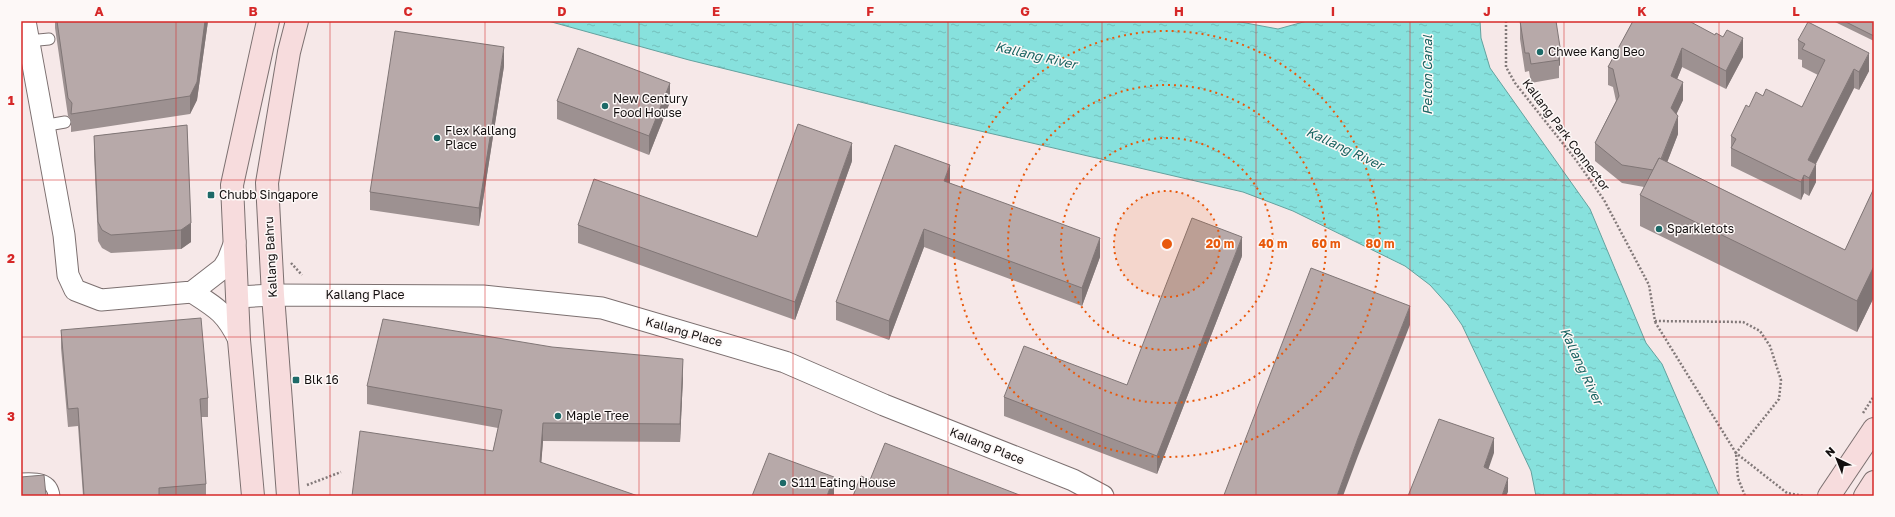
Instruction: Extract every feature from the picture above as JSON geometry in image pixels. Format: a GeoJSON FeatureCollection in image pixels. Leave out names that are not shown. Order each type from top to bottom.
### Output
{"type":"FeatureCollection","features":[{"type":"Feature","properties":{"kind":"main road"},"geometry":{"type":"LineString","coordinates":[[253,496],[239,340],[232,185],[268,21]]}},
{"type":"Feature","properties":{"kind":"main road","name":"Kallang Bahru"},"geometry":{"type":"LineString","coordinates":[[296,493],[273,294],[268,183],[289,52],[297,21]]}},
{"type":"Feature","properties":{"kind":"main road"},"geometry":{"type":"LineString","coordinates":[[1829,496],[1874,430]]}},
{"type":"Feature","properties":{"kind":"main road"},"geometry":{"type":"LineString","coordinates":[[1865,496],[1874,482]]}},
{"type":"Feature","properties":{"kind":"street"},"geometry":{"type":"LineString","coordinates":[[25,21],[42,126],[62,229],[68,275],[75,290],[101,300],[192,292],[223,268],[235,242]]}},
{"type":"Feature","properties":{"kind":"street"},"geometry":{"type":"LineString","coordinates":[[192,292],[218,309],[228,320],[239,340]]}},
{"type":"Feature","properties":{"kind":"street","name":"Kallang Place"},"geometry":{"type":"LineString","coordinates":[[238,297],[273,294],[501,296],[602,308],[785,362],[884,405],[1073,480],[1103,496]]}},
{"type":"Feature","properties":{"kind":"lane"},"geometry":{"type":"LineString","coordinates":[[28,41],[49,39]]}},
{"type":"Feature","properties":{"kind":"lane"},"geometry":{"type":"LineString","coordinates":[[42,126],[65,122]]}},
{"type":"Feature","properties":{"kind":"lane"},"geometry":{"type":"LineString","coordinates":[[21,480],[34,479],[47,482],[51,486],[54,496]]}},
{"type":"Feature","properties":{"kind":"path","name":"Kallang Park Connector"},"geometry":{"type":"LineString","coordinates":[[1506,21],[1506,67],[1515,83],[1576,160],[1604,200],[1649,285],[1655,322],[1736,453],[1786,494],[1804,496]]}},
{"type":"Feature","properties":{"kind":"path"},"geometry":{"type":"LineString","coordinates":[[289,259],[291,264],[304,277]]}},
{"type":"Feature","properties":{"kind":"path"},"geometry":{"type":"LineString","coordinates":[[1655,322],[1743,322],[1760,332],[1770,346],[1782,380],[1779,399],[1736,453],[1738,478],[1745,496]]}},
{"type":"Feature","properties":{"kind":"path"},"geometry":{"type":"LineString","coordinates":[[296,493],[304,486],[341,472]]}},
{"type":"Feature","properties":{"kind":"water"},"geometry":{"type":"Polygon","coordinates":[[[548,21],[1235,21],[1278,29],[1307,21],[1480,21],[1481,38],[1490,68],[1590,209],[1646,343],[1662,364],[1719,496],[1536,496],[1531,471],[1462,325],[1448,305],[1430,285],[1405,266],[1293,211],[1243,192],[950,124],[689,60],[548,21]]]}},
{"type":"Feature","properties":{"kind":"building"},"geometry":{"type":"Polygon","coordinates":[[[57,21],[205,21],[197,82],[190,96],[71,114],[72,103],[68,98],[57,21]]]}},
{"type":"Feature","properties":{"kind":"building","name":"Chwee Kang Beo"},"geometry":{"type":"Polygon","coordinates":[[[1520,21],[1556,21],[1560,47],[1557,48],[1559,60],[1531,64],[1529,53],[1525,53],[1520,21]]]}},
{"type":"Feature","properties":{"kind":"building"},"geometry":{"type":"Polygon","coordinates":[[[1633,21],[1689,21],[1715,35],[1716,33],[1723,37],[1727,30],[1743,38],[1726,71],[1682,48],[1671,76],[1683,82],[1671,108],[1678,116],[1661,159],[1659,158],[1653,170],[1622,165],[1595,143],[1619,96],[1613,69],[1608,67],[1633,21]]]}},
{"type":"Feature","properties":{"kind":"building"},"geometry":{"type":"Polygon","coordinates":[[[1844,21],[1874,21],[1874,36],[1844,21]]]}},
{"type":"Feature","properties":{"kind":"building"},"geometry":{"type":"Polygon","coordinates":[[[1808,22],[1869,53],[1859,72],[1854,69],[1808,160],[1816,164],[1809,178],[1804,175],[1801,182],[1731,148],[1736,139],[1731,136],[1746,105],[1749,107],[1756,92],[1763,96],[1766,89],[1802,107],[1825,60],[1802,49],[1805,44],[1798,40],[1808,22]]]}},
{"type":"Feature","properties":{"kind":"building","name":"Flex Kallang Place"},"geometry":{"type":"Polygon","coordinates":[[[395,31],[504,47],[479,208],[370,192],[395,31]]]}},
{"type":"Feature","properties":{"kind":"building"},"geometry":{"type":"Polygon","coordinates":[[[578,48],[670,83],[649,136],[557,101],[578,48]]]}},
{"type":"Feature","properties":{"kind":"building"},"geometry":{"type":"Polygon","coordinates":[[[798,124],[852,143],[795,302],[578,225],[594,179],[757,237],[798,124]]]}},
{"type":"Feature","properties":{"kind":"building"},"geometry":{"type":"Polygon","coordinates":[[[187,125],[191,223],[181,230],[111,235],[102,230],[98,222],[94,136],[187,125]]]}},
{"type":"Feature","properties":{"kind":"building"},"geometry":{"type":"Polygon","coordinates":[[[895,145],[950,165],[944,181],[1100,238],[1082,288],[924,229],[889,321],[836,302],[895,145]]]}},
{"type":"Feature","properties":{"kind":"building"},"geometry":{"type":"Polygon","coordinates":[[[1659,158],[1845,250],[1874,188],[1874,266],[1857,301],[1640,195],[1659,158]]]}},
{"type":"Feature","properties":{"kind":"building"},"geometry":{"type":"Polygon","coordinates":[[[1192,218],[1242,237],[1157,456],[1004,397],[1024,346],[1127,385],[1192,218]]]}},
{"type":"Feature","properties":{"kind":"building"},"geometry":{"type":"Polygon","coordinates":[[[1311,268],[1410,306],[1337,496],[1225,496],[1224,495],[1311,268]]]}},
{"type":"Feature","properties":{"kind":"building"},"geometry":{"type":"Polygon","coordinates":[[[201,318],[208,398],[200,399],[206,484],[159,488],[159,496],[84,496],[78,408],[68,409],[61,330],[201,318]]]}},
{"type":"Feature","properties":{"kind":"building","name":"Maple Tree"},"geometry":{"type":"Polygon","coordinates":[[[383,319],[552,347],[683,359],[680,424],[543,423],[540,462],[638,496],[352,496],[360,431],[493,451],[502,410],[367,386],[383,319]]]}},
{"type":"Feature","properties":{"kind":"building"},"geometry":{"type":"Polygon","coordinates":[[[1439,419],[1494,438],[1484,467],[1508,478],[1502,496],[1408,496],[1439,419]]]}},
{"type":"Feature","properties":{"kind":"building"},"geometry":{"type":"Polygon","coordinates":[[[885,443],[1022,496],[853,496],[861,476],[870,480],[885,443]]]}},
{"type":"Feature","properties":{"kind":"building"},"geometry":{"type":"Polygon","coordinates":[[[769,453],[834,477],[827,496],[752,496],[769,453]]]}},
{"type":"Feature","properties":{"kind":"building"},"geometry":{"type":"Polygon","coordinates":[[[44,475],[46,496],[21,496],[21,477],[44,475]]]}},
{"type":"Feature","properties":{"kind":"place","name":"Chwee Kang Beo"},"geometry":{"type":"Point","coordinates":[1540,52]}},
{"type":"Feature","properties":{"kind":"place","name":"New Century Food House"},"geometry":{"type":"Point","coordinates":[605,106]}},
{"type":"Feature","properties":{"kind":"place","name":"Flex Kallang Place"},"geometry":{"type":"Point","coordinates":[437,138]}},
{"type":"Feature","properties":{"kind":"place","name":"Chubb Singapore"},"geometry":{"type":"Point","coordinates":[211,195]}},
{"type":"Feature","properties":{"kind":"place","name":"Sparkletots"},"geometry":{"type":"Point","coordinates":[1659,229]}},
{"type":"Feature","properties":{"kind":"place","name":"Blk 16"},"geometry":{"type":"Point","coordinates":[296,380]}},
{"type":"Feature","properties":{"kind":"place","name":"Maple Tree"},"geometry":{"type":"Point","coordinates":[558,416]}},
{"type":"Feature","properties":{"kind":"place","name":"S111 Eating House"},"geometry":{"type":"Point","coordinates":[783,483]}},
{"type":"Feature","properties":{"kind":"water label","name":"Kallang River"},"geometry":{"type":"Point","coordinates":[1036,55]}},
{"type":"Feature","properties":{"kind":"water label","name":"Pelton Canal"},"geometry":{"type":"Point","coordinates":[1427,75]}},
{"type":"Feature","properties":{"kind":"water label","name":"Kallang River"},"geometry":{"type":"Point","coordinates":[1345,148]}},
{"type":"Feature","properties":{"kind":"water label","name":"Kallang River"},"geometry":{"type":"Point","coordinates":[1582,366]}}]}
